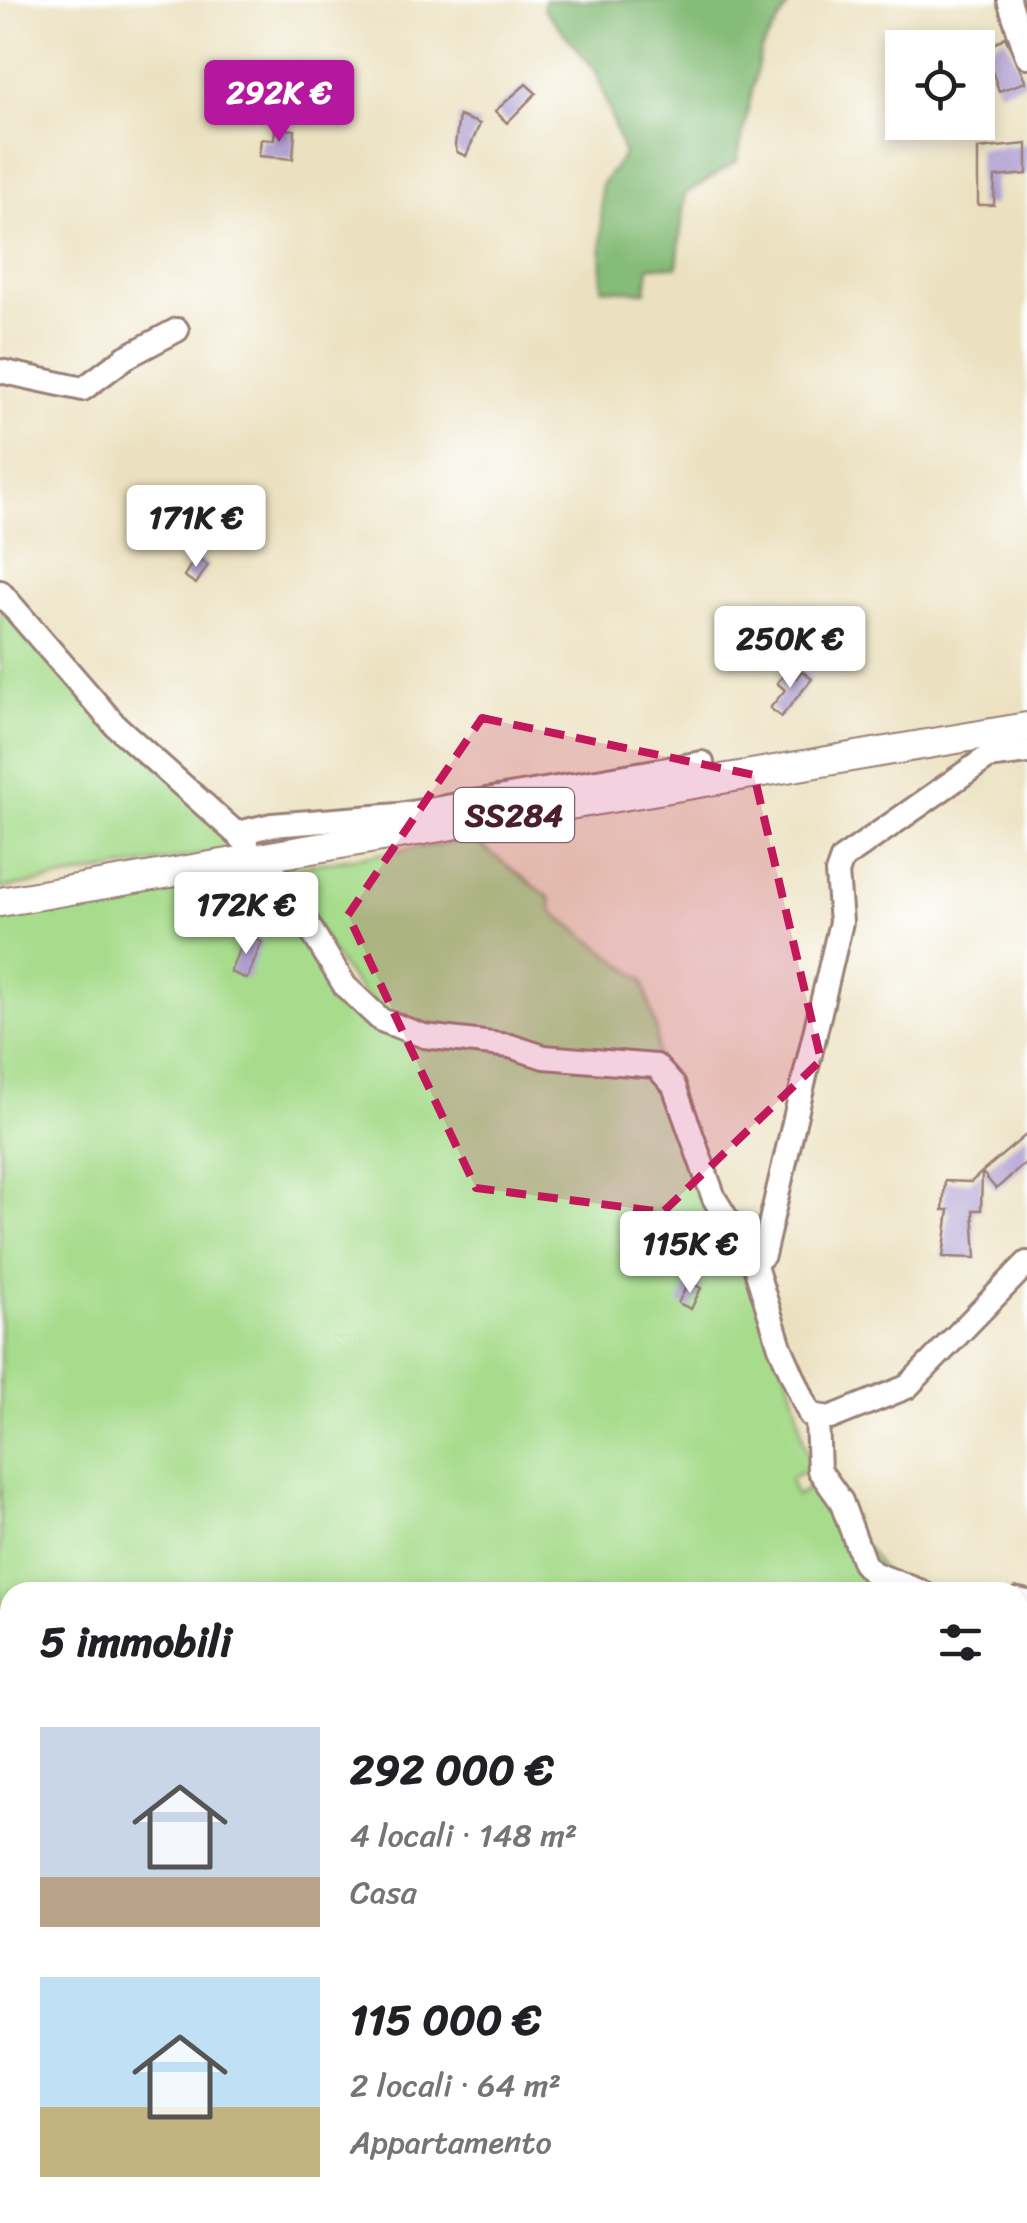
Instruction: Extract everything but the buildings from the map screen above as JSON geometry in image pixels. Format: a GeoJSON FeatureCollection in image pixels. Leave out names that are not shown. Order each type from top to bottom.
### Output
{"type":"FeatureCollection","features":[{"type":"Feature","properties":{"kind":"main road","name":"SS284"},"geometry":{"type":"LineString","coordinates":[[0,902],[1027,727]]}},
{"type":"Feature","properties":{"kind":"street"},"geometry":{"type":"LineString","coordinates":[[1009,0],[1027,56]]}},
{"type":"Feature","properties":{"kind":"street"},"geometry":{"type":"LineString","coordinates":[[0,371],[83,389],[126,357],[177,330]]}},
{"type":"Feature","properties":{"kind":"street"},"geometry":{"type":"LineString","coordinates":[[0,592],[115,726],[244,839],[272,825],[399,815],[702,764]]}},
{"type":"Feature","properties":{"kind":"street"},"geometry":{"type":"LineString","coordinates":[[754,1263],[762,1255],[841,922],[837,873],[842,859],[988,757],[1027,752]]}},
{"type":"Feature","properties":{"kind":"street"},"geometry":{"type":"LineString","coordinates":[[269,867],[283,882],[346,986],[381,1020],[424,1036],[510,1046],[562,1060],[635,1062],[656,1066],[664,1073],[687,1114],[714,1198],[754,1263],[780,1347],[810,1415],[817,1419],[830,1418],[906,1386],[1027,1263]]}},
{"type":"Feature","properties":{"kind":"street"},"geometry":{"type":"LineString","coordinates":[[817,1419],[819,1470],[841,1501],[864,1563],[873,1573],[896,1582]]}},
{"type":"Feature","properties":{"kind":"highlighted area"},"geometry":{"type":"Polygon","coordinates":[[[482,718],[754,775],[821,1060],[663,1212],[476,1188],[348,915],[482,718]]]}},
{"type":"Feature","properties":{"kind":"green space"},"geometry":{"type":"Polygon","coordinates":[[[544,0],[792,0],[761,50],[737,161],[685,194],[677,267],[649,266],[646,292],[602,288],[601,185],[624,155],[596,71],[544,9],[544,0]]]}},
{"type":"Feature","properties":{"kind":"green space"},"geometry":{"type":"Polygon","coordinates":[[[0,603],[239,848],[0,889],[0,603]]]}},
{"type":"Feature","properties":{"kind":"green space"},"geometry":{"type":"Polygon","coordinates":[[[472,839],[550,898],[553,912],[643,980],[656,1029],[657,1060],[563,1056],[410,1025],[368,998],[351,979],[286,869],[472,839]]]}},
{"type":"Feature","properties":{"kind":"green space"},"geometry":{"type":"Polygon","coordinates":[[[264,870],[296,915],[291,924],[297,936],[307,935],[350,1005],[383,1030],[657,1074],[677,1125],[676,1137],[683,1139],[714,1213],[711,1218],[716,1231],[723,1233],[748,1280],[789,1378],[809,1463],[809,1468],[790,1479],[796,1496],[811,1487],[831,1498],[891,1582],[0,1582],[0,916],[264,870]]]}}]}
